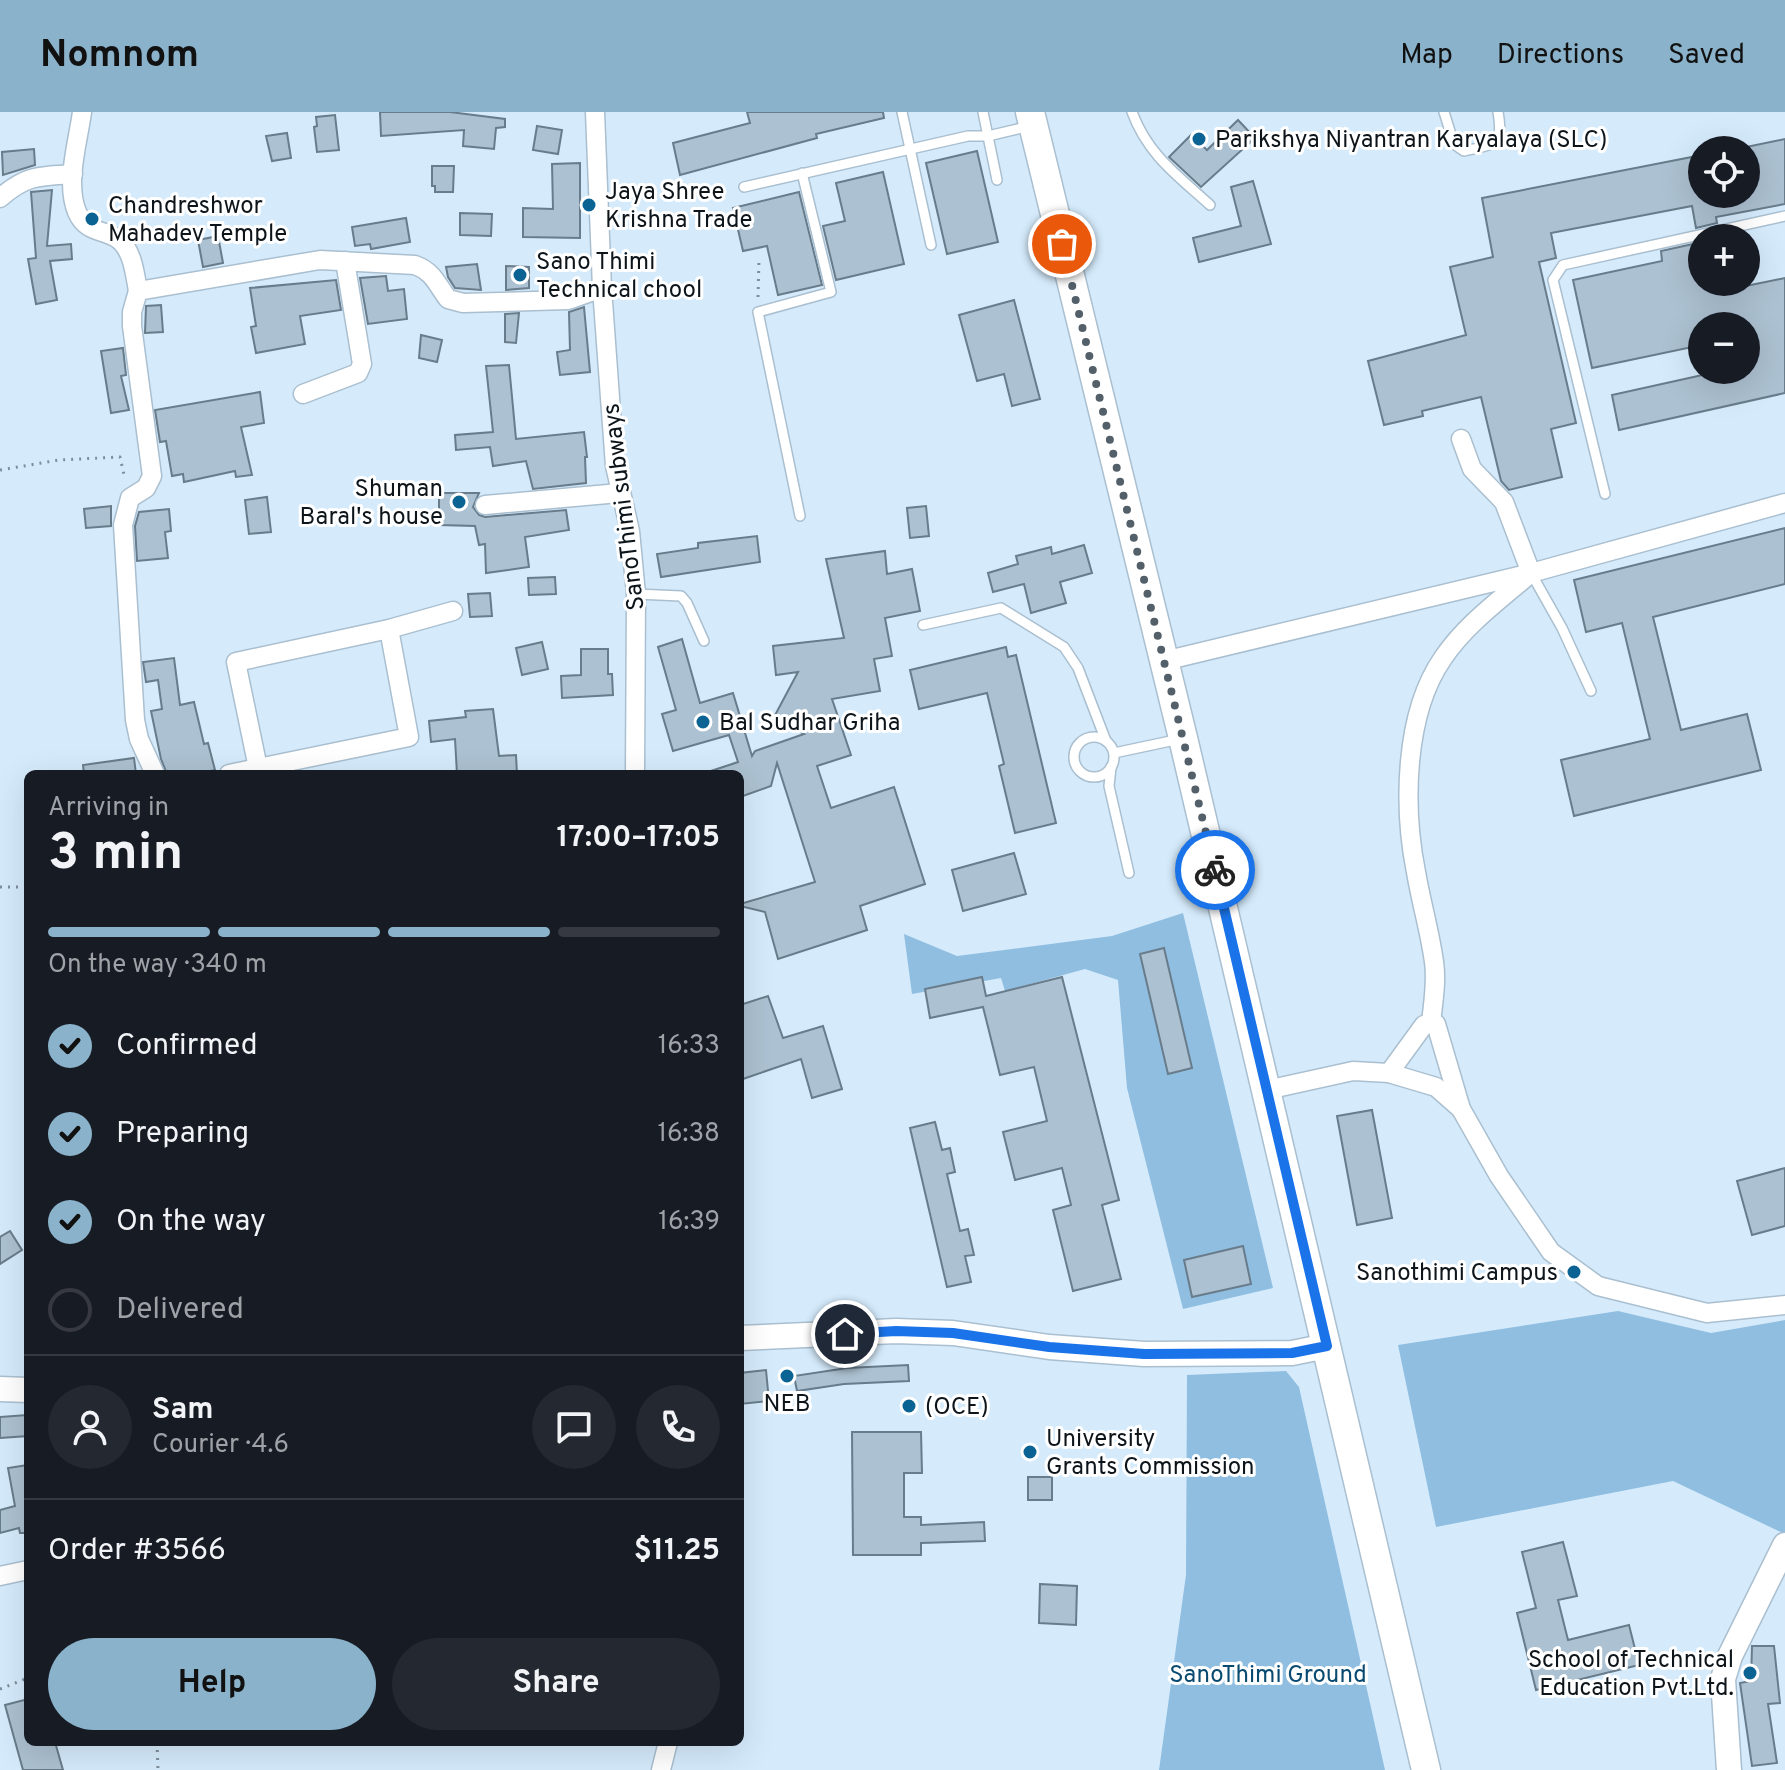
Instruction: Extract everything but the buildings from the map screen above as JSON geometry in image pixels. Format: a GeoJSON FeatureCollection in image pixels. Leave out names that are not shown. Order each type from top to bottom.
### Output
{"type":"FeatureCollection","features":[{"type":"Feature","properties":{"kind":"main road"},"geometry":{"type":"LineString","coordinates":[[1032,118],[1267,1090],[1426,1770]]}},
{"type":"Feature","properties":{"kind":"main road"},"geometry":{"type":"LineString","coordinates":[[744,1338],[896,1331],[953,1333],[1049,1347],[1144,1354],[1292,1353],[1327,1346]]}},
{"type":"Feature","properties":{"kind":"main road"},"geometry":{"type":"LineString","coordinates":[[0,1389],[24,1390]]}},
{"type":"Feature","properties":{"kind":"main road"},"geometry":{"type":"LineString","coordinates":[[1729,1770],[1723,1679],[1730,1656],[1785,1545]]}},
{"type":"Feature","properties":{"kind":"street"},"geometry":{"type":"LineString","coordinates":[[82,112],[73,174],[78,214],[88,227],[118,239],[127,250],[133,263],[138,291],[132,326],[152,476],[146,488],[130,498],[123,525],[135,720],[139,739],[153,770]]}},
{"type":"Feature","properties":{"kind":"street","name":"SanoThimi subways"},"geometry":{"type":"LineString","coordinates":[[595,112],[602,288],[619,493],[630,531],[636,594],[635,770]]}},
{"type":"Feature","properties":{"kind":"street"},"geometry":{"type":"LineString","coordinates":[[0,198],[22,180],[35,176],[73,174]]}},
{"type":"Feature","properties":{"kind":"street"},"geometry":{"type":"LineString","coordinates":[[138,291],[320,260],[415,265],[434,276],[448,299],[463,303],[568,300],[602,288]]}},
{"type":"Feature","properties":{"kind":"street"},"geometry":{"type":"LineString","coordinates":[[303,394],[358,373],[362,364],[345,261]]}},
{"type":"Feature","properties":{"kind":"street"},"geometry":{"type":"LineString","coordinates":[[1461,439],[1472,469],[1504,502],[1531,573]]}},
{"type":"Feature","properties":{"kind":"street"},"geometry":{"type":"LineString","coordinates":[[485,505],[619,493]]}},
{"type":"Feature","properties":{"kind":"street"},"geometry":{"type":"LineString","coordinates":[[1164,661],[1531,573],[1785,503]]}},
{"type":"Feature","properties":{"kind":"street"},"geometry":{"type":"LineString","coordinates":[[1431,1023],[1435,964],[1407,814],[1416,726],[1426,690],[1442,659],[1468,628],[1531,573]]}},
{"type":"Feature","properties":{"kind":"street"},"geometry":{"type":"LineString","coordinates":[[258,768],[236,662],[389,629],[453,611]]}},
{"type":"Feature","properties":{"kind":"street"},"geometry":{"type":"LineString","coordinates":[[248,770],[409,737],[389,629]]}},
{"type":"Feature","properties":{"kind":"street"},"geometry":{"type":"LineString","coordinates":[[1389,1073],[1424,1025],[1436,1024],[1461,1109],[1499,1176],[1551,1252],[1598,1286],[1707,1313],[1785,1305]]}},
{"type":"Feature","properties":{"kind":"street"},"geometry":{"type":"LineString","coordinates":[[1267,1090],[1353,1071],[1389,1073],[1436,1087],[1461,1109]]}},
{"type":"Feature","properties":{"kind":"street"},"geometry":{"type":"LineString","coordinates":[[0,1576],[24,1571]]}},
{"type":"Feature","properties":{"kind":"street"},"geometry":{"type":"LineString","coordinates":[[661,1770],[667,1746]]}},
{"type":"Feature","properties":{"kind":"lane"},"geometry":{"type":"LineString","coordinates":[[902,112],[931,245]]}},
{"type":"Feature","properties":{"kind":"lane"},"geometry":{"type":"LineString","coordinates":[[983,112],[997,180]]}},
{"type":"Feature","properties":{"kind":"lane"},"geometry":{"type":"LineString","coordinates":[[1132,112],[1140,133],[1155,155],[1210,205]]}},
{"type":"Feature","properties":{"kind":"lane"},"geometry":{"type":"LineString","coordinates":[[1444,112],[1454,144],[1464,151],[1489,146],[1499,138],[1502,132],[1498,112]]}},
{"type":"Feature","properties":{"kind":"lane"},"geometry":{"type":"LineString","coordinates":[[744,187],[968,136],[988,136],[1032,118]]}},
{"type":"Feature","properties":{"kind":"lane"},"geometry":{"type":"LineString","coordinates":[[800,516],[758,312],[831,292],[802,173]]}},
{"type":"Feature","properties":{"kind":"lane"},"geometry":{"type":"LineString","coordinates":[[1605,494],[1553,280],[1563,265],[1785,216]]}},
{"type":"Feature","properties":{"kind":"lane"},"geometry":{"type":"LineString","coordinates":[[1531,573],[1562,628],[1591,691]]}},
{"type":"Feature","properties":{"kind":"lane"},"geometry":{"type":"LineString","coordinates":[[636,594],[681,596],[704,641]]}},
{"type":"Feature","properties":{"kind":"lane"},"geometry":{"type":"LineString","coordinates":[[923,625],[1001,608],[1064,647],[1078,668],[1106,741],[1114,753],[1109,786],[1129,873]]}},
{"type":"Feature","properties":{"kind":"lane"},"geometry":{"type":"LineString","coordinates":[[1106,741],[1093,737],[1080,742],[1074,761],[1081,773],[1094,778],[1111,767]]}},
{"type":"Feature","properties":{"kind":"lane"},"geometry":{"type":"LineString","coordinates":[[1114,753],[1183,738]]}},
{"type":"Feature","properties":{"kind":"lane"},"geometry":{"type":"LineString","coordinates":[[845,1334],[845,1360]]}},
{"type":"Feature","properties":{"kind":"path"},"geometry":{"type":"LineString","coordinates":[[758,312],[759,259]]}},
{"type":"Feature","properties":{"kind":"path"},"geometry":{"type":"LineString","coordinates":[[0,470],[59,460],[120,457],[130,498]]}},
{"type":"Feature","properties":{"kind":"path"},"geometry":{"type":"LineString","coordinates":[[0,887],[24,887]]}},
{"type":"Feature","properties":{"kind":"path"},"geometry":{"type":"LineString","coordinates":[[0,1689],[24,1680]]}},
{"type":"Feature","properties":{"kind":"path"},"geometry":{"type":"LineString","coordinates":[[157,1746],[158,1770]]}},
{"type":"Feature","properties":{"kind":"green space"},"geometry":{"type":"Polygon","coordinates":[[[1183,913],[1273,1288],[1183,1309],[1127,1088],[1118,980],[1085,969],[1005,991],[1001,978],[912,994],[904,934],[957,956],[1112,936],[1183,913]]]}},
{"type":"Feature","properties":{"kind":"green space"},"geometry":{"type":"Polygon","coordinates":[[[1618,1311],[1711,1333],[1785,1320],[1785,1534],[1673,1481],[1436,1527],[1398,1345],[1618,1311]]]}},
{"type":"Feature","properties":{"kind":"green space","name":"SanoThimi Ground"},"geometry":{"type":"Polygon","coordinates":[[[1286,1371],[1299,1387],[1385,1770],[1159,1770],[1186,1575],[1187,1375],[1286,1371]]]}},
{"type":"Feature","properties":{"kind":"way so far"},"geometry":{"type":"LineString","coordinates":[[1062,244],[1215,870]]}},
{"type":"Feature","properties":{"kind":"place","name":"Parikshya Niyantran Karyalaya (SLC)"},"geometry":{"type":"Point","coordinates":[1199,139]}},
{"type":"Feature","properties":{"kind":"place","name":"Jaya Shree Krishna Trade"},"geometry":{"type":"Point","coordinates":[589,205]}},
{"type":"Feature","properties":{"kind":"place","name":"Chandreshwor Mahadev Temple"},"geometry":{"type":"Point","coordinates":[92,219]}},
{"type":"Feature","properties":{"kind":"place","name":"Sano Thimi Technical chool"},"geometry":{"type":"Point","coordinates":[520,275]}},
{"type":"Feature","properties":{"kind":"place","name":"Shuman Baral's house"},"geometry":{"type":"Point","coordinates":[459,502]}},
{"type":"Feature","properties":{"kind":"place","name":"Bal Sudhar Griha"},"geometry":{"type":"Point","coordinates":[703,722]}},
{"type":"Feature","properties":{"kind":"place","name":"Sanothimi Campus"},"geometry":{"type":"Point","coordinates":[1574,1272]}},
{"type":"Feature","properties":{"kind":"place","name":"NEB"},"geometry":{"type":"Point","coordinates":[787,1376]}},
{"type":"Feature","properties":{"kind":"place","name":"(OCE)"},"geometry":{"type":"Point","coordinates":[909,1406]}},
{"type":"Feature","properties":{"kind":"place","name":"University Grants Commission"},"geometry":{"type":"Point","coordinates":[1030,1452]}},
{"type":"Feature","properties":{"kind":"place","name":"School of Technical Education Pvt.Ltd."},"geometry":{"type":"Point","coordinates":[1750,1673]}},
{"type":"Feature","properties":{"kind":"route"},"geometry":{"type":"LineString","coordinates":[[845,1334],[896,1331],[953,1333],[1049,1347],[1144,1354],[1292,1353],[1327,1346],[1215,870]]}}]}
